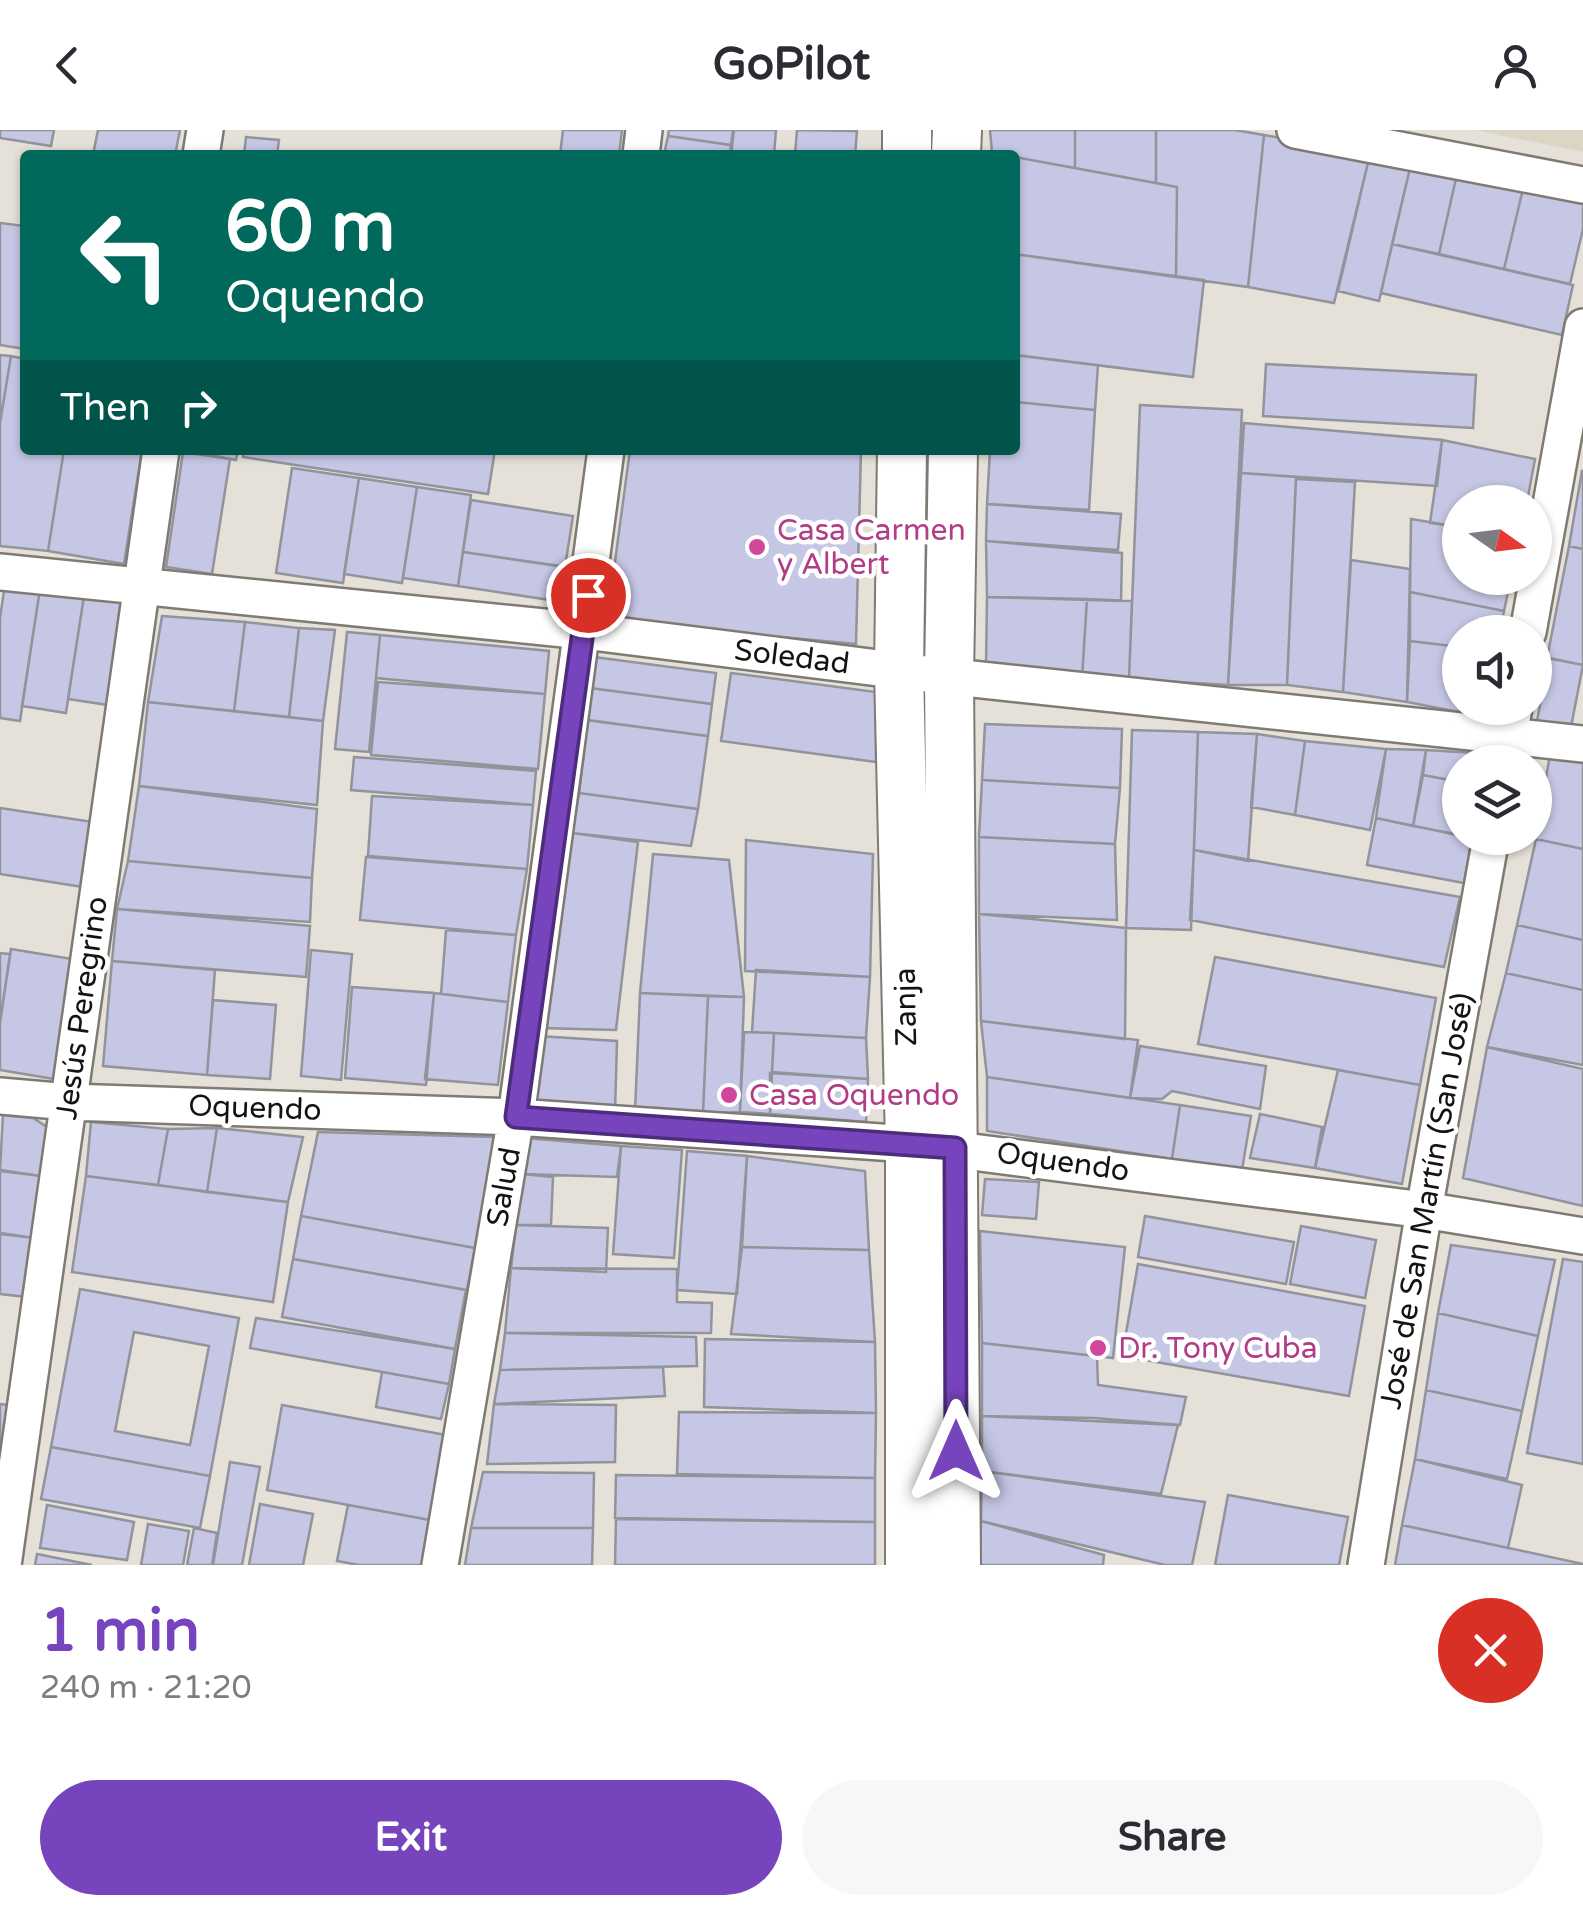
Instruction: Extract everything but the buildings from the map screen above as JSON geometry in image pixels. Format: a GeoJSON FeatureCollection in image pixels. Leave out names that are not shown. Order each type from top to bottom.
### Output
{"type":"FeatureCollection","features":[{"type":"Feature","properties":{"kind":"main road","name":"Zanja"},"geometry":{"type":"LineString","coordinates":[[902,455],[899,670],[956,1565]]}},
{"type":"Feature","properties":{"kind":"main road","name":"Zanja"},"geometry":{"type":"LineString","coordinates":[[910,1565],[932,1146],[950,676],[952,455]]}},
{"type":"Feature","properties":{"kind":"street"},"geometry":{"type":"LineString","coordinates":[[1295,130],[1583,185]]}},
{"type":"Feature","properties":{"kind":"street"},"geometry":{"type":"LineString","coordinates":[[1531,615],[1583,326]]}},
{"type":"Feature","properties":{"kind":"street","name":"Jesús Peregrino"},"geometry":{"type":"LineString","coordinates":[[3,1565],[160,455]]}},
{"type":"Feature","properties":{"kind":"street","name":"Salud"},"geometry":{"type":"LineString","coordinates":[[440,1565],[516,1117],[605,455]]}},
{"type":"Feature","properties":{"kind":"street","name":"Soledad"},"geometry":{"type":"LineString","coordinates":[[0,572],[584,631],[950,676],[1583,744]]}},
{"type":"Feature","properties":{"kind":"street","name":"José de San Martín (San José)"},"geometry":{"type":"LineString","coordinates":[[1366,1565],[1488,855]]}},
{"type":"Feature","properties":{"kind":"street","name":"Oquendo"},"geometry":{"type":"LineString","coordinates":[[0,1096],[69,1102],[516,1117],[932,1146],[1424,1210],[1583,1236]]}},
{"type":"Feature","properties":{"kind":"shaded area"},"geometry":{"type":"Polygon","coordinates":[[[1475,130],[1583,130],[1583,152],[1475,130]]]}},
{"type":"Feature","properties":{"kind":"place","name":"Casa Carmen y Albert"},"geometry":{"type":"Point","coordinates":[757,547]}},
{"type":"Feature","properties":{"kind":"place","name":"Casa Oquendo"},"geometry":{"type":"Point","coordinates":[729,1095]}},
{"type":"Feature","properties":{"kind":"place","name":"Dr. Tony Cuba"},"geometry":{"type":"Point","coordinates":[1098,1348]}},
{"type":"Feature","properties":{"kind":"route"},"geometry":{"type":"LineString","coordinates":[[588,595],[516,1117],[955,1148],[956,1451]]}}]}
